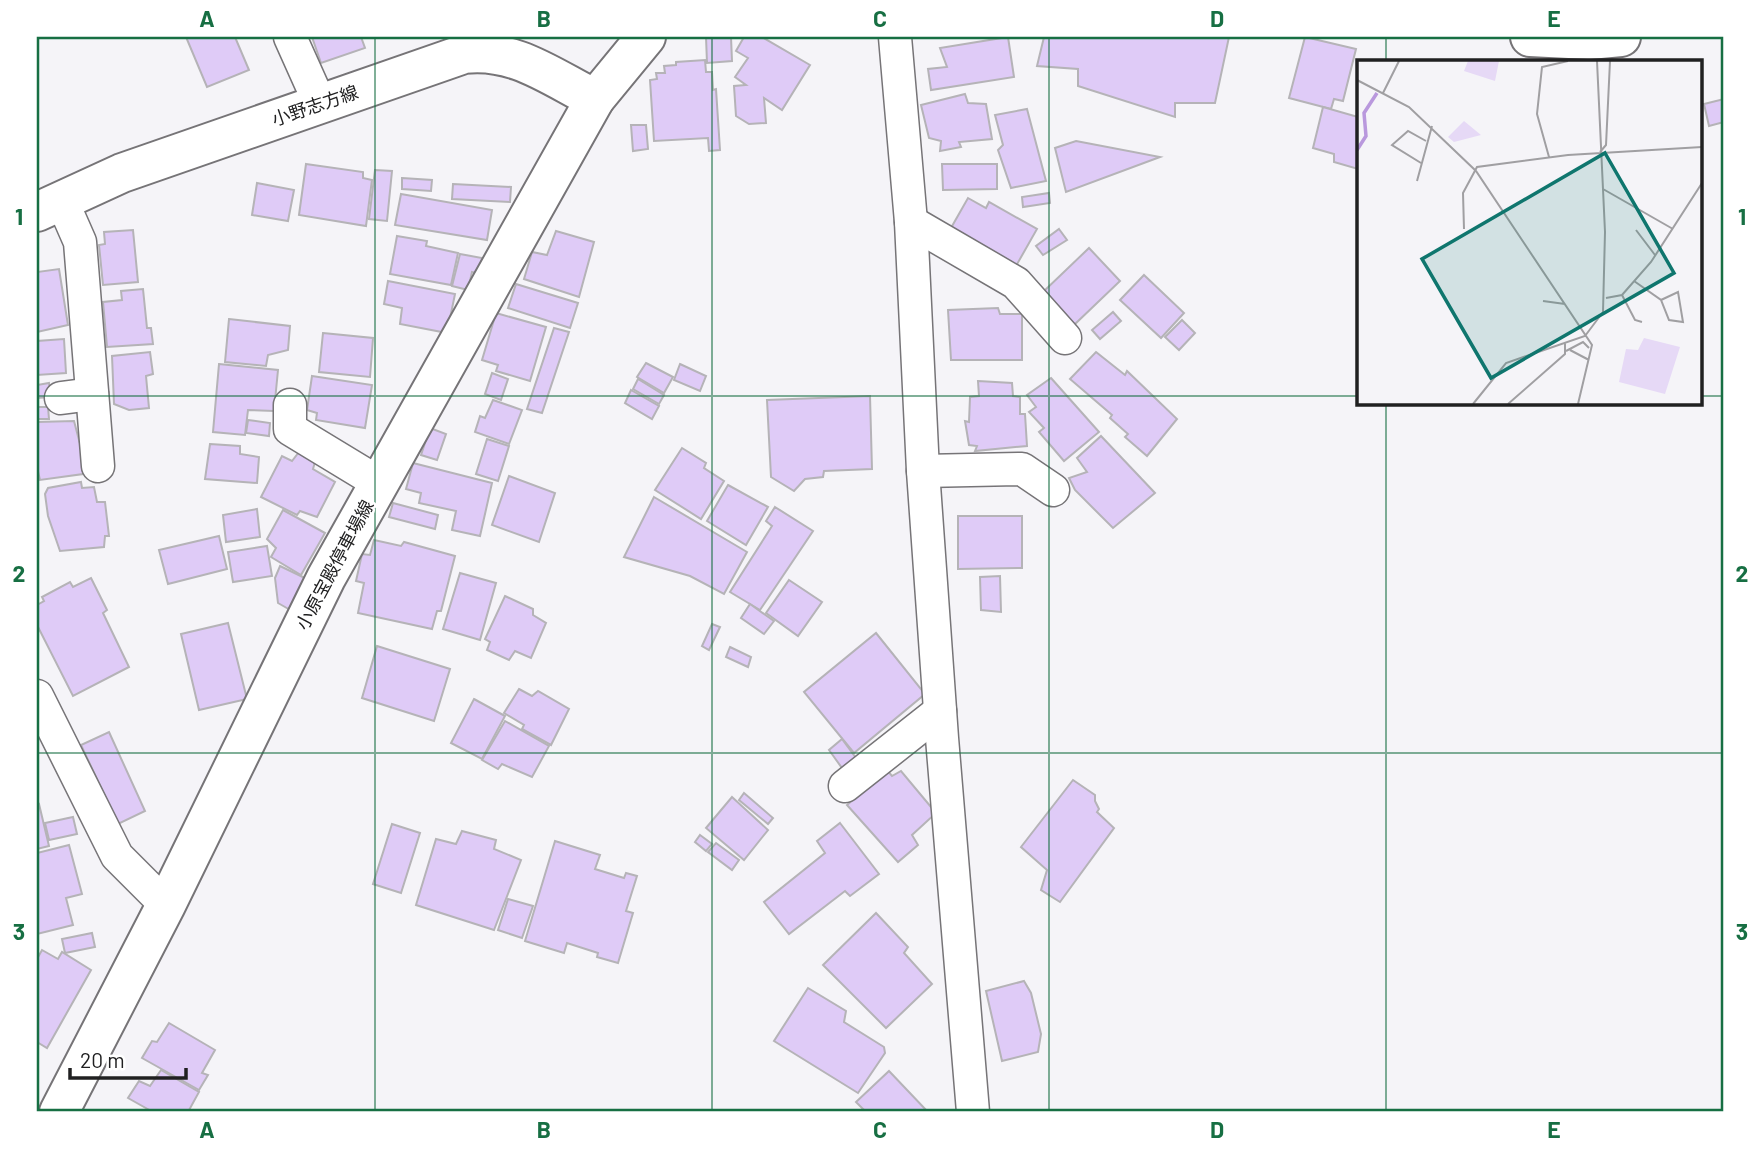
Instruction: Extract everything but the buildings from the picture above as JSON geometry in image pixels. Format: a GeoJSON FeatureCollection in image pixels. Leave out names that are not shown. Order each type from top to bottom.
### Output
{"type":"FeatureCollection","features":[{"type":"Feature","properties":{"kind":"main road","name":"小原宝殿停車場線"},"geometry":{"type":"LineString","coordinates":[[59,1112],[166,905],[326,578],[595,99],[646,37]]}},
{"type":"Feature","properties":{"kind":"main road"},"geometry":{"type":"LineString","coordinates":[[1530,37],[1589,40],[1621,37]]}},
{"type":"Feature","properties":{"kind":"main road","name":"小野志方線"},"geometry":{"type":"LineString","coordinates":[[49,207],[122,173],[320,104],[464,46],[520,59],[595,99]]}},
{"type":"Feature","properties":{"kind":"street"},"geometry":{"type":"LineString","coordinates":[[290,37],[320,104]]}},
{"type":"Feature","properties":{"kind":"street"},"geometry":{"type":"LineString","coordinates":[[895,37],[911,222],[923,471],[940,711],[973,1112]]}},
{"type":"Feature","properties":{"kind":"street"},"geometry":{"type":"LineString","coordinates":[[49,207],[80,242],[77,396],[98,466]]}},
{"type":"Feature","properties":{"kind":"street"},"geometry":{"type":"LineString","coordinates":[[911,222],[1016,283],[1065,338]]}},
{"type":"Feature","properties":{"kind":"street"},"geometry":{"type":"LineString","coordinates":[[290,405],[289,429],[379,483]]}},
{"type":"Feature","properties":{"kind":"street"},"geometry":{"type":"LineString","coordinates":[[923,471],[1022,469],[1053,490]]}},
{"type":"Feature","properties":{"kind":"street"},"geometry":{"type":"LineString","coordinates":[[37,696],[117,856],[166,905]]}},
{"type":"Feature","properties":{"kind":"street"},"geometry":{"type":"LineString","coordinates":[[845,786],[940,711]]}}]}
